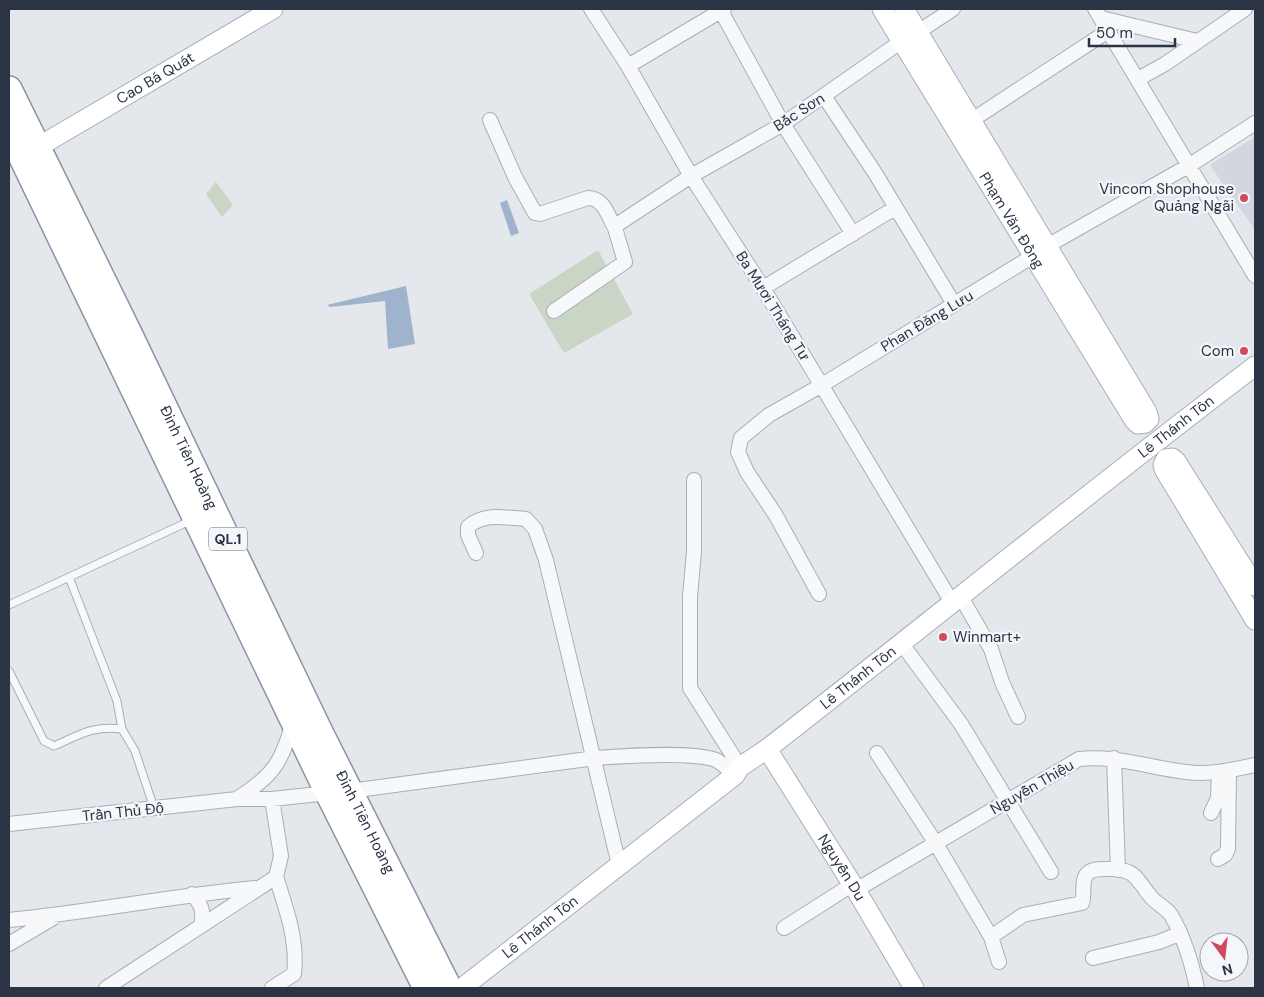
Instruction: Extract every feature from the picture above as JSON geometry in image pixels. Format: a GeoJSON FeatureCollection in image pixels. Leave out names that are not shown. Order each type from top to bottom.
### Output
{"type":"FeatureCollection","features":[{"type":"Feature","properties":{"kind":"highway","name":"Đinh Tiên Hoàng"},"geometry":{"type":"LineString","coordinates":[[9,89],[38,147],[197,508],[293,720],[339,792],[426,988]]}},
{"type":"Feature","properties":{"kind":"highway","name":"Đinh Tiên Hoàng"},"geometry":{"type":"LineString","coordinates":[[9,131],[339,792],[448,988]]}},
{"type":"Feature","properties":{"kind":"street","name":"Cao Bá Quát"},"geometry":{"type":"LineString","coordinates":[[38,147],[273,9]]}},
{"type":"Feature","properties":{"kind":"street","name":"Ba Mươi Tháng Tư"},"geometry":{"type":"LineString","coordinates":[[591,9],[628,66],[691,176],[957,600],[991,649],[1002,682],[1018,717]]}},
{"type":"Feature","properties":{"kind":"street","name":"Phạm Văn Đồng"},"geometry":{"type":"LineString","coordinates":[[882,9],[910,37],[1040,251],[1134,420],[1138,424],[1145,423],[1166,459]]}},
{"type":"Feature","properties":{"kind":"street","name":"Phạm Văn Đồng"},"geometry":{"type":"LineString","coordinates":[[904,9],[910,37]]}},
{"type":"Feature","properties":{"kind":"street","name":"Bắc Sơn"},"geometry":{"type":"LineString","coordinates":[[615,228],[644,206],[691,176],[783,124],[953,9]]}},
{"type":"Feature","properties":{"kind":"street"},"geometry":{"type":"LineString","coordinates":[[1138,79],[1165,64],[1246,9]]}},
{"type":"Feature","properties":{"kind":"street"},"geometry":{"type":"LineString","coordinates":[[628,66],[723,10],[783,124],[853,234]]}},
{"type":"Feature","properties":{"kind":"street"},"geometry":{"type":"LineString","coordinates":[[1098,14],[1197,41]]}},
{"type":"Feature","properties":{"kind":"street"},"geometry":{"type":"LineString","coordinates":[[1098,14],[1255,276]]}},
{"type":"Feature","properties":{"kind":"street"},"geometry":{"type":"LineString","coordinates":[[964,126],[1108,30]]}},
{"type":"Feature","properties":{"kind":"street"},"geometry":{"type":"LineString","coordinates":[[824,96],[875,173],[954,304]]}},
{"type":"Feature","properties":{"kind":"street"},"geometry":{"type":"LineString","coordinates":[[490,120],[515,177],[535,213],[540,214],[588,198],[595,198],[602,203],[615,228],[625,262],[554,310]]}},
{"type":"Feature","properties":{"kind":"street","name":"Phan Đăng Lưu"},"geometry":{"type":"LineString","coordinates":[[819,594],[775,514],[747,472],[738,447],[743,434],[752,426],[1040,251],[1190,165],[1255,123]]}},
{"type":"Feature","properties":{"kind":"street"},"geometry":{"type":"LineString","coordinates":[[763,288],[895,208]]}},
{"type":"Feature","properties":{"kind":"street","name":"Lê Thánh Tôn"},"geometry":{"type":"LineString","coordinates":[[462,988],[1255,366]]}},
{"type":"Feature","properties":{"kind":"street","name":"Phạm Văn Đồng"},"geometry":{"type":"LineString","coordinates":[[1166,459],[1172,458],[1176,461],[1255,586]]}},
{"type":"Feature","properties":{"kind":"street","name":"Phạm Văn Đồng"},"geometry":{"type":"LineString","coordinates":[[1166,459],[1163,465],[1164,469],[1255,620]]}},
{"type":"Feature","properties":{"kind":"street"},"geometry":{"type":"LineString","coordinates":[[694,480],[694,552],[690,596],[690,688],[737,771]]}},
{"type":"Feature","properties":{"kind":"street"},"geometry":{"type":"LineString","coordinates":[[476,553],[468,535],[468,527],[479,519],[492,516],[526,519],[536,530],[546,560],[595,758],[619,865]]}},
{"type":"Feature","properties":{"kind":"street"},"geometry":{"type":"LineString","coordinates":[[902,644],[961,724],[1051,872]]}},
{"type":"Feature","properties":{"kind":"street"},"geometry":{"type":"LineString","coordinates":[[237,799],[259,784],[280,762],[293,720]]}},
{"type":"Feature","properties":{"kind":"street","name":"Nguyễn Du"},"geometry":{"type":"LineString","coordinates":[[767,749],[855,887],[914,988]]}},
{"type":"Feature","properties":{"kind":"street"},"geometry":{"type":"LineString","coordinates":[[877,753],[935,842],[991,937],[999,962]]}},
{"type":"Feature","properties":{"kind":"street","name":"Trần Thủ Độ"},"geometry":{"type":"LineString","coordinates":[[9,824],[237,799],[272,800],[595,758],[635,756],[698,758],[717,760],[737,771]]}},
{"type":"Feature","properties":{"kind":"street"},"geometry":{"type":"LineString","coordinates":[[1114,758],[1118,870]]}},
{"type":"Feature","properties":{"kind":"street","name":"Nguyễn Thiệu"},"geometry":{"type":"LineString","coordinates":[[784,928],[1079,759],[1114,758],[1186,772],[1224,772],[1255,765]]}},
{"type":"Feature","properties":{"kind":"street"},"geometry":{"type":"LineString","coordinates":[[1211,813],[1218,798],[1224,772]]}},
{"type":"Feature","properties":{"kind":"street"},"geometry":{"type":"LineString","coordinates":[[1218,859],[1225,856],[1228,844],[1224,772]]}},
{"type":"Feature","properties":{"kind":"street"},"geometry":{"type":"LineString","coordinates":[[272,800],[281,856],[276,877],[291,926],[296,963],[294,974],[272,988]]}},
{"type":"Feature","properties":{"kind":"street"},"geometry":{"type":"LineString","coordinates":[[991,937],[1024,915],[1082,903],[1086,874],[1100,869],[1128,871],[1136,876],[1152,898],[1170,914],[1179,934],[1197,988]]}},
{"type":"Feature","properties":{"kind":"street"},"geometry":{"type":"LineString","coordinates":[[111,987],[276,877]]}},
{"type":"Feature","properties":{"kind":"street"},"geometry":{"type":"LineString","coordinates":[[9,920],[58,915],[192,894],[258,888]]}},
{"type":"Feature","properties":{"kind":"street"},"geometry":{"type":"LineString","coordinates":[[192,894],[202,904],[201,926]]}},
{"type":"Feature","properties":{"kind":"street"},"geometry":{"type":"LineString","coordinates":[[9,944],[58,915]]}},
{"type":"Feature","properties":{"kind":"street"},"geometry":{"type":"LineString","coordinates":[[1092,958],[1159,942],[1179,934]]}},
{"type":"Feature","properties":{"kind":"lane"},"geometry":{"type":"LineString","coordinates":[[9,605],[69,577],[197,508]]}},
{"type":"Feature","properties":{"kind":"lane"},"geometry":{"type":"LineString","coordinates":[[69,577],[117,702],[122,729],[136,751],[154,808]]}},
{"type":"Feature","properties":{"kind":"lane"},"geometry":{"type":"LineString","coordinates":[[9,670],[44,741],[54,746],[85,731],[104,726],[122,729]]}},
{"type":"Feature","properties":{"kind":"shaded area","name":"Vincom Shophouse Quảng Ngãi"},"geometry":{"type":"Polygon","coordinates":[[[1255,137],[1255,230],[1210,165],[1255,137]]]}},
{"type":"Feature","properties":{"kind":"green space"},"geometry":{"type":"Polygon","coordinates":[[[216,182],[233,205],[222,217],[206,194],[216,182]]]}},
{"type":"Feature","properties":{"kind":"green space"},"geometry":{"type":"Polygon","coordinates":[[[598,250],[633,314],[564,353],[529,294],[598,250]]]}},
{"type":"Feature","properties":{"kind":"water"},"geometry":{"type":"Polygon","coordinates":[[[507,200],[519,233],[511,236],[500,203],[507,200]]]}},
{"type":"Feature","properties":{"kind":"water"},"geometry":{"type":"Polygon","coordinates":[[[406,286],[415,344],[388,349],[385,301],[330,307],[327,305],[406,286]]]}},
{"type":"Feature","properties":{"kind":"place","name":"Vincom Shophouse Quảng Ngãi"},"geometry":{"type":"Point","coordinates":[1244,198]}},
{"type":"Feature","properties":{"kind":"place","name":"Com"},"geometry":{"type":"Point","coordinates":[1244,351]}},
{"type":"Feature","properties":{"kind":"place","name":"Winmart+"},"geometry":{"type":"Point","coordinates":[943,637]}}]}
